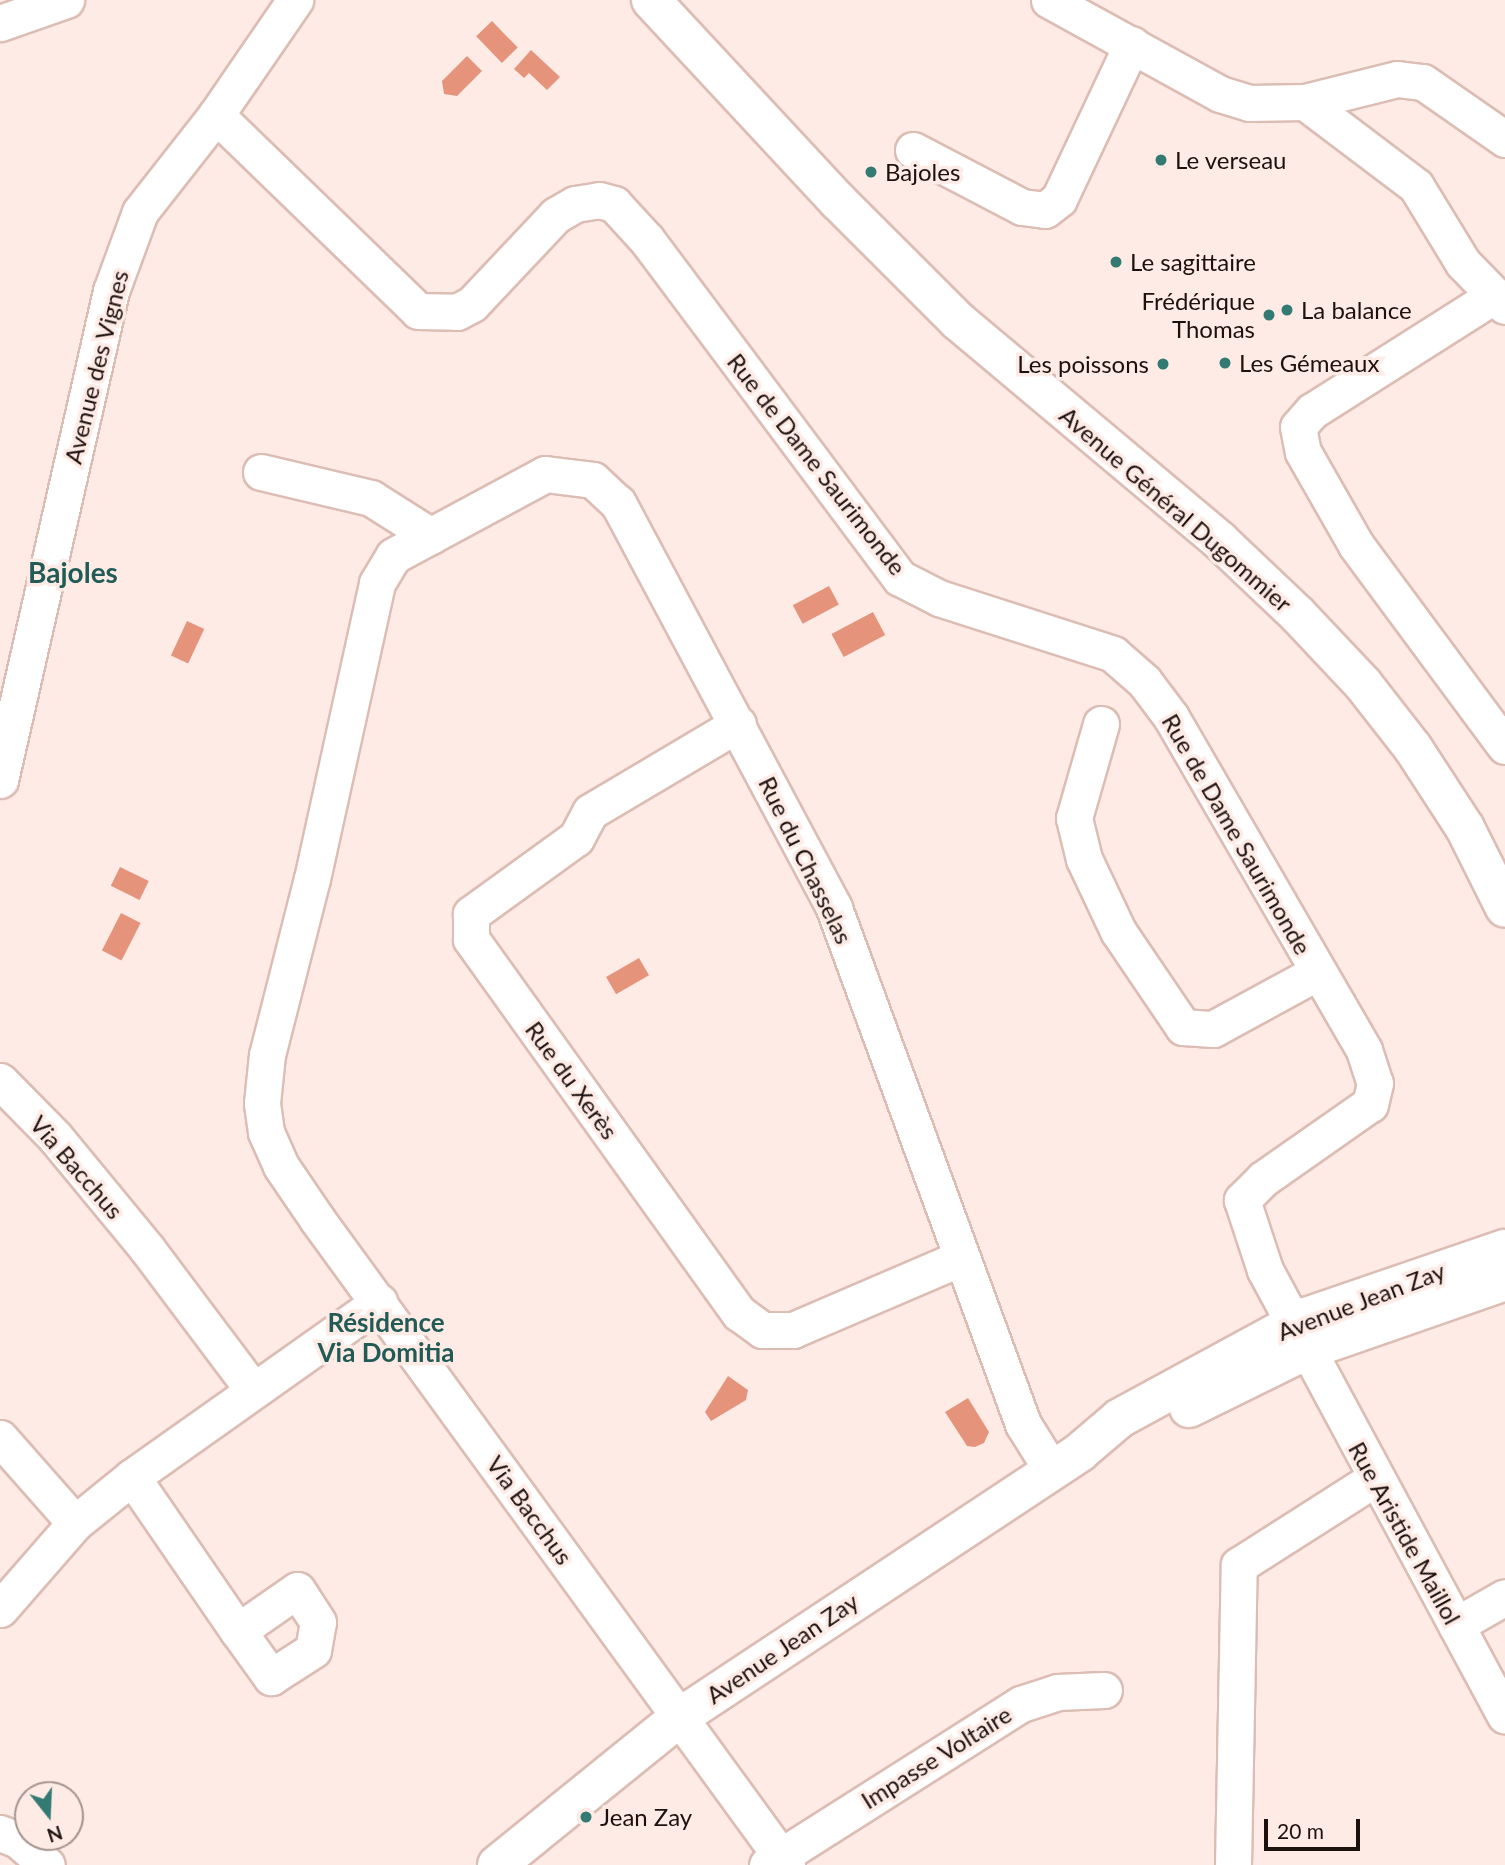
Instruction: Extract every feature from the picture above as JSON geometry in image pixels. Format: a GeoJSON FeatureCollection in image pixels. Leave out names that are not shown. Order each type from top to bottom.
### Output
{"type":"FeatureCollection","features":[{"type":"Feature","properties":{"kind":"main road","name":"Avenue Général Dugommier"},"geometry":{"type":"LineString","coordinates":[[651,0],[838,201],[958,321],[1219,540],[1317,634],[1413,748],[1465,828],[1505,908]]}},
{"type":"Feature","properties":{"kind":"main road","name":"Avenue Général Dugommier"},"geometry":{"type":"LineString","coordinates":[[687,0],[855,186],[977,309],[1239,524],[1319,598],[1445,747],[1505,850]]}},
{"type":"Feature","properties":{"kind":"main road","name":"Avenue Jean Zay"},"geometry":{"type":"LineString","coordinates":[[497,1865],[680,1717],[1065,1460],[1133,1436],[1300,1336],[1505,1249]]}},
{"type":"Feature","properties":{"kind":"main road","name":"Avenue Jean Zay"},"geometry":{"type":"LineString","coordinates":[[1300,1336],[1505,1281]]}},
{"type":"Feature","properties":{"kind":"street"},"geometry":{"type":"LineString","coordinates":[[0,23],[65,0]]}},
{"type":"Feature","properties":{"kind":"street","name":"Avenue des Vignes"},"geometry":{"type":"LineString","coordinates":[[0,780],[111,291],[140,212],[216,115],[295,0]]}},
{"type":"Feature","properties":{"kind":"street"},"geometry":{"type":"LineString","coordinates":[[1049,0],[1220,94],[1249,103],[1305,102],[1397,79],[1423,82],[1505,139]]}},
{"type":"Feature","properties":{"kind":"street"},"geometry":{"type":"LineString","coordinates":[[913,149],[1023,207],[1045,209],[1059,199],[1132,44]]}},
{"type":"Feature","properties":{"kind":"street"},"geometry":{"type":"LineString","coordinates":[[1305,102],[1416,186],[1463,263],[1500,301],[1312,411],[1298,428],[1303,452],[1356,545],[1505,746]]}},
{"type":"Feature","properties":{"kind":"street","name":"Rue de Dame Saurimonde"},"geometry":{"type":"LineString","coordinates":[[216,115],[418,311],[457,312],[472,304],[555,215],[575,204],[599,200],[614,204],[647,240],[900,578],[939,598],[1112,654],[1144,681],[1171,717],[1364,1050],[1375,1083],[1370,1104],[1263,1179],[1242,1200],[1265,1270],[1300,1336]]}},
{"type":"Feature","properties":{"kind":"street"},"geometry":{"type":"LineString","coordinates":[[261,472],[371,498],[431,536]]}},
{"type":"Feature","properties":{"kind":"street","name":"Rue du Chasselas"},"geometry":{"type":"LineString","coordinates":[[317,1219],[281,1166],[266,1132],[262,1103],[267,1055],[312,878],[377,583],[393,556],[545,474],[593,480],[618,503],[738,723],[834,908],[1023,1424],[1065,1460]]}},
{"type":"Feature","properties":{"kind":"street","name":"Rue du Xerès"},"geometry":{"type":"LineString","coordinates":[[738,723],[590,812],[576,838],[471,914],[471,939],[739,1313],[762,1331],[793,1331],[961,1258]]}},
{"type":"Feature","properties":{"kind":"street"},"geometry":{"type":"LineString","coordinates":[[1101,724],[1074,818],[1084,859],[1118,931],[1183,1027],[1213,1029],[1318,972]]}},
{"type":"Feature","properties":{"kind":"street","name":"Via Bacchus"},"geometry":{"type":"LineString","coordinates":[[0,1081],[54,1137],[140,1240],[253,1390]]}},
{"type":"Feature","properties":{"kind":"street","name":"Via Bacchus"},"geometry":{"type":"LineString","coordinates":[[317,1219],[680,1717],[778,1862]]}},
{"type":"Feature","properties":{"kind":"street"},"geometry":{"type":"LineString","coordinates":[[0,1609],[75,1523],[132,1477],[379,1302]]}},
{"type":"Feature","properties":{"kind":"street","name":"Rue Aristide Maillol"},"geometry":{"type":"LineString","coordinates":[[1300,1336],[1374,1479],[1505,1716]]}},
{"type":"Feature","properties":{"kind":"street"},"geometry":{"type":"LineString","coordinates":[[0,1438],[75,1523]]}},
{"type":"Feature","properties":{"kind":"street"},"geometry":{"type":"LineString","coordinates":[[132,1477],[238,1631]]}},
{"type":"Feature","properties":{"kind":"street"},"geometry":{"type":"LineString","coordinates":[[1233,1865],[1239,1564],[1374,1479]]}},
{"type":"Feature","properties":{"kind":"street"},"geometry":{"type":"LineString","coordinates":[[1456,1625],[1505,1597]]}},
{"type":"Feature","properties":{"kind":"street","name":"Impasse Voltaire"},"geometry":{"type":"LineString","coordinates":[[778,1862],[1021,1704],[1058,1692],[1104,1690]]}},
{"type":"Feature","properties":{"kind":"street"},"geometry":{"type":"LineString","coordinates":[[0,1833],[18,1840],[47,1865]]}},
{"type":"Feature","properties":{"kind":"shaded area"},"geometry":{"type":"Polygon","coordinates":[[[492,21],[518,48],[502,63],[476,36],[492,21]]]}},
{"type":"Feature","properties":{"kind":"shaded area"},"geometry":{"type":"Polygon","coordinates":[[[531,50],[560,77],[547,90],[529,73],[524,78],[514,69],[531,50]]]}},
{"type":"Feature","properties":{"kind":"shaded area"},"geometry":{"type":"Polygon","coordinates":[[[467,56],[482,71],[457,96],[444,94],[442,81],[467,56]]]}},
{"type":"Feature","properties":{"kind":"shaded area"},"geometry":{"type":"Polygon","coordinates":[[[829,586],[839,605],[803,624],[793,605],[829,586]]]}},
{"type":"Feature","properties":{"kind":"shaded area"},"geometry":{"type":"Polygon","coordinates":[[[873,612],[885,635],[844,657],[832,634],[873,612]]]}},
{"type":"Feature","properties":{"kind":"shaded area"},"geometry":{"type":"Polygon","coordinates":[[[187,621],[204,629],[188,663],[171,655],[187,621]]]}},
{"type":"Feature","properties":{"kind":"shaded area"},"geometry":{"type":"Polygon","coordinates":[[[120,867],[149,881],[140,900],[111,886],[120,867]]]}},
{"type":"Feature","properties":{"kind":"shaded area"},"geometry":{"type":"Polygon","coordinates":[[[121,913],[141,923],[122,960],[102,950],[121,913]]]}},
{"type":"Feature","properties":{"kind":"shaded area"},"geometry":{"type":"Polygon","coordinates":[[[639,958],[649,975],[616,994],[606,977],[639,958]]]}},
{"type":"Feature","properties":{"kind":"shaded area"},"geometry":{"type":"Polygon","coordinates":[[[728,1376],[748,1390],[746,1400],[711,1421],[705,1412],[728,1376]]]}},
{"type":"Feature","properties":{"kind":"shaded area"},"geometry":{"type":"Polygon","coordinates":[[[968,1398],[989,1432],[984,1443],[975,1447],[967,1446],[945,1412],[968,1398]]]}},
{"type":"Feature","properties":{"kind":"place","name":"Le verseau"},"geometry":{"type":"Point","coordinates":[1161,160]}},
{"type":"Feature","properties":{"kind":"place","name":"Bajoles"},"geometry":{"type":"Point","coordinates":[871,172]}},
{"type":"Feature","properties":{"kind":"place","name":"Le sagittaire"},"geometry":{"type":"Point","coordinates":[1116,262]}},
{"type":"Feature","properties":{"kind":"place","name":"La balance"},"geometry":{"type":"Point","coordinates":[1287,310]}},
{"type":"Feature","properties":{"kind":"place","name":"Frédérique Thomas"},"geometry":{"type":"Point","coordinates":[1269,315]}},
{"type":"Feature","properties":{"kind":"place","name":"Les Gémeaux"},"geometry":{"type":"Point","coordinates":[1225,363]}},
{"type":"Feature","properties":{"kind":"place","name":"Les poissons"},"geometry":{"type":"Point","coordinates":[1163,364]}},
{"type":"Feature","properties":{"kind":"place","name":"Jean Zay"},"geometry":{"type":"Point","coordinates":[586,1817]}},
{"type":"Feature","properties":{"kind":"district","name":"Bajoles"},"geometry":{"type":"Point","coordinates":[73,572]}},
{"type":"Feature","properties":{"kind":"district","name":"Résidence Via Domitia"},"geometry":{"type":"Point","coordinates":[386,1338]}}]}
